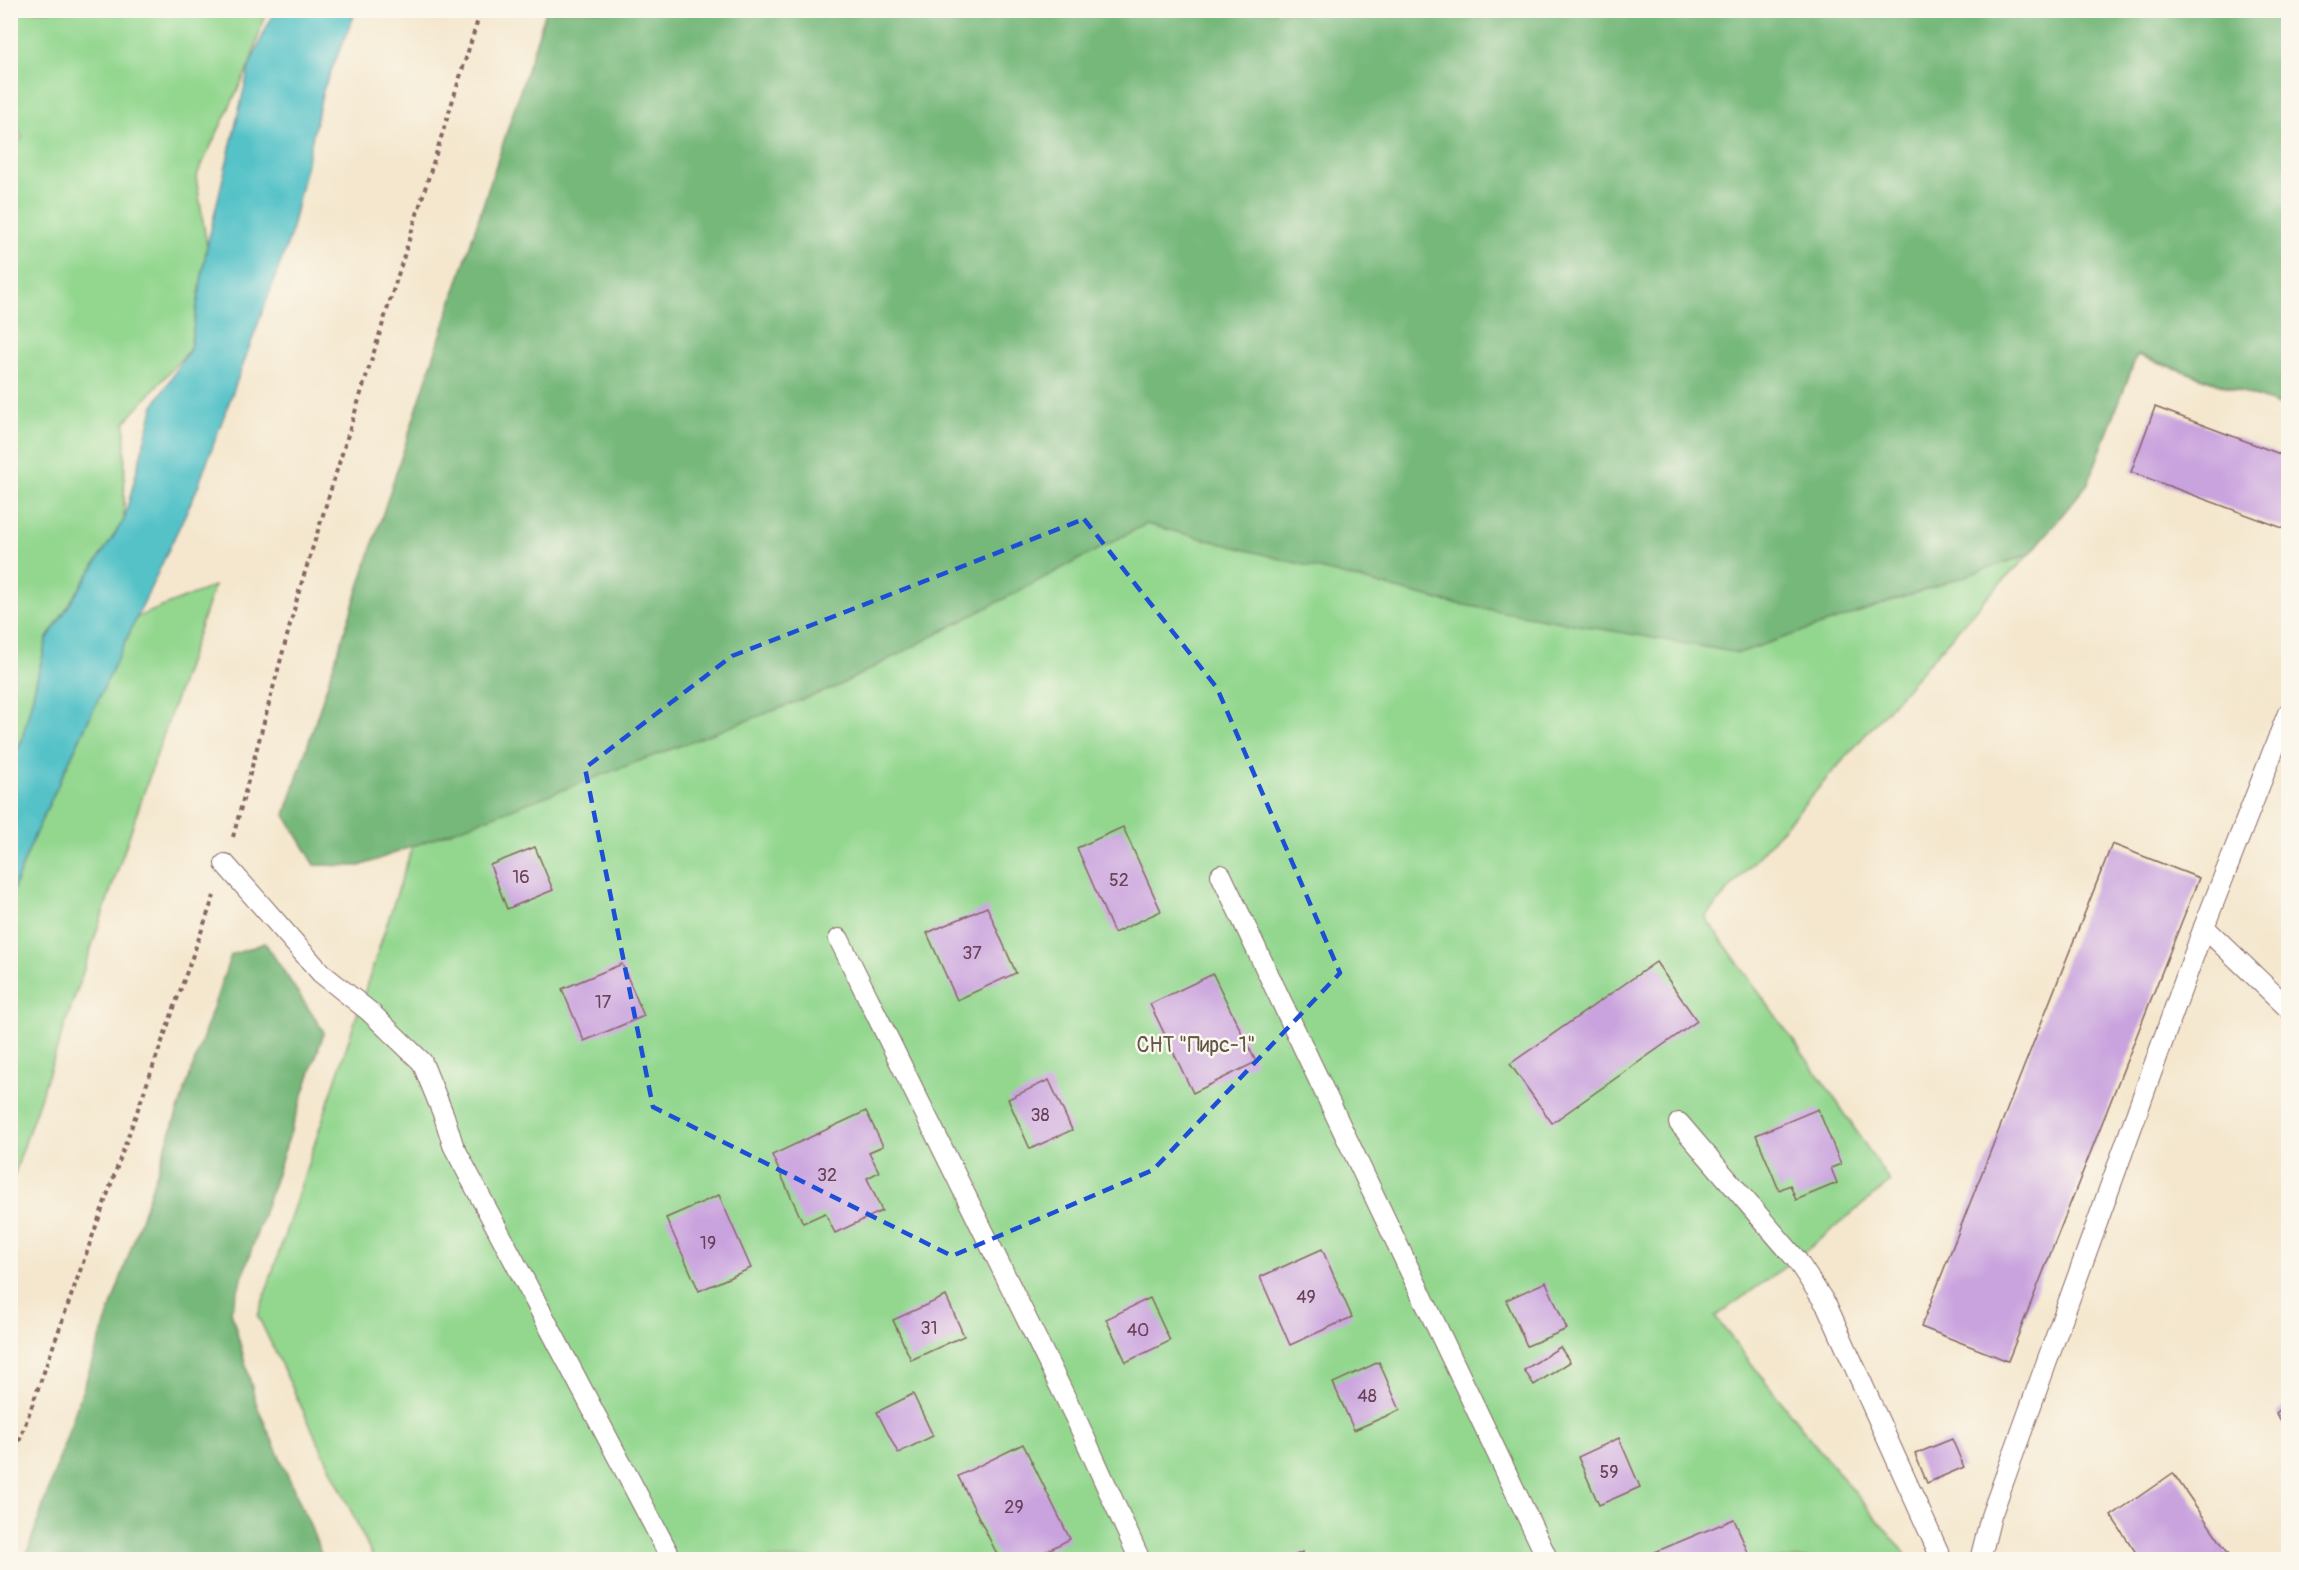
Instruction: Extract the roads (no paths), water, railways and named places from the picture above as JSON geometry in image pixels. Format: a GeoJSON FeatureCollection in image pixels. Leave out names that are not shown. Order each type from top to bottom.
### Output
{"type":"FeatureCollection","features":[{"type":"Feature","properties":{"kind":"lane"},"geometry":{"type":"LineString","coordinates":[[1980,1560],[1991,1516],[2204,927],[2289,713]]}},
{"type":"Feature","properties":{"kind":"lane"},"geometry":{"type":"LineString","coordinates":[[225,864],[321,973],[370,1012],[422,1062],[453,1145],[672,1560]]}},
{"type":"Feature","properties":{"kind":"lane"},"geometry":{"type":"LineString","coordinates":[[1221,875],[1548,1560]]}},
{"type":"Feature","properties":{"kind":"lane"},"geometry":{"type":"LineString","coordinates":[[2204,927],[2289,1008]]}},
{"type":"Feature","properties":{"kind":"lane"},"geometry":{"type":"LineString","coordinates":[[840,939],[1077,1421],[1140,1560]]}},
{"type":"Feature","properties":{"kind":"lane"},"geometry":{"type":"LineString","coordinates":[[1680,1123],[1796,1259],[1827,1306],[1942,1560]]}},
{"type":"Feature","properties":{"kind":"water"},"geometry":{"type":"Polygon","coordinates":[[[274,11],[356,11],[323,90],[290,237],[197,489],[35,834],[11,895],[11,764],[22,740],[47,639],[124,520],[154,405],[190,349],[207,246],[250,64],[274,11]]]}},
{"type":"Feature","properties":{"kind":"park label","name":"СНТ \"Пирс-1\""},"geometry":{"type":"Point","coordinates":[1196,1045]}}]}
